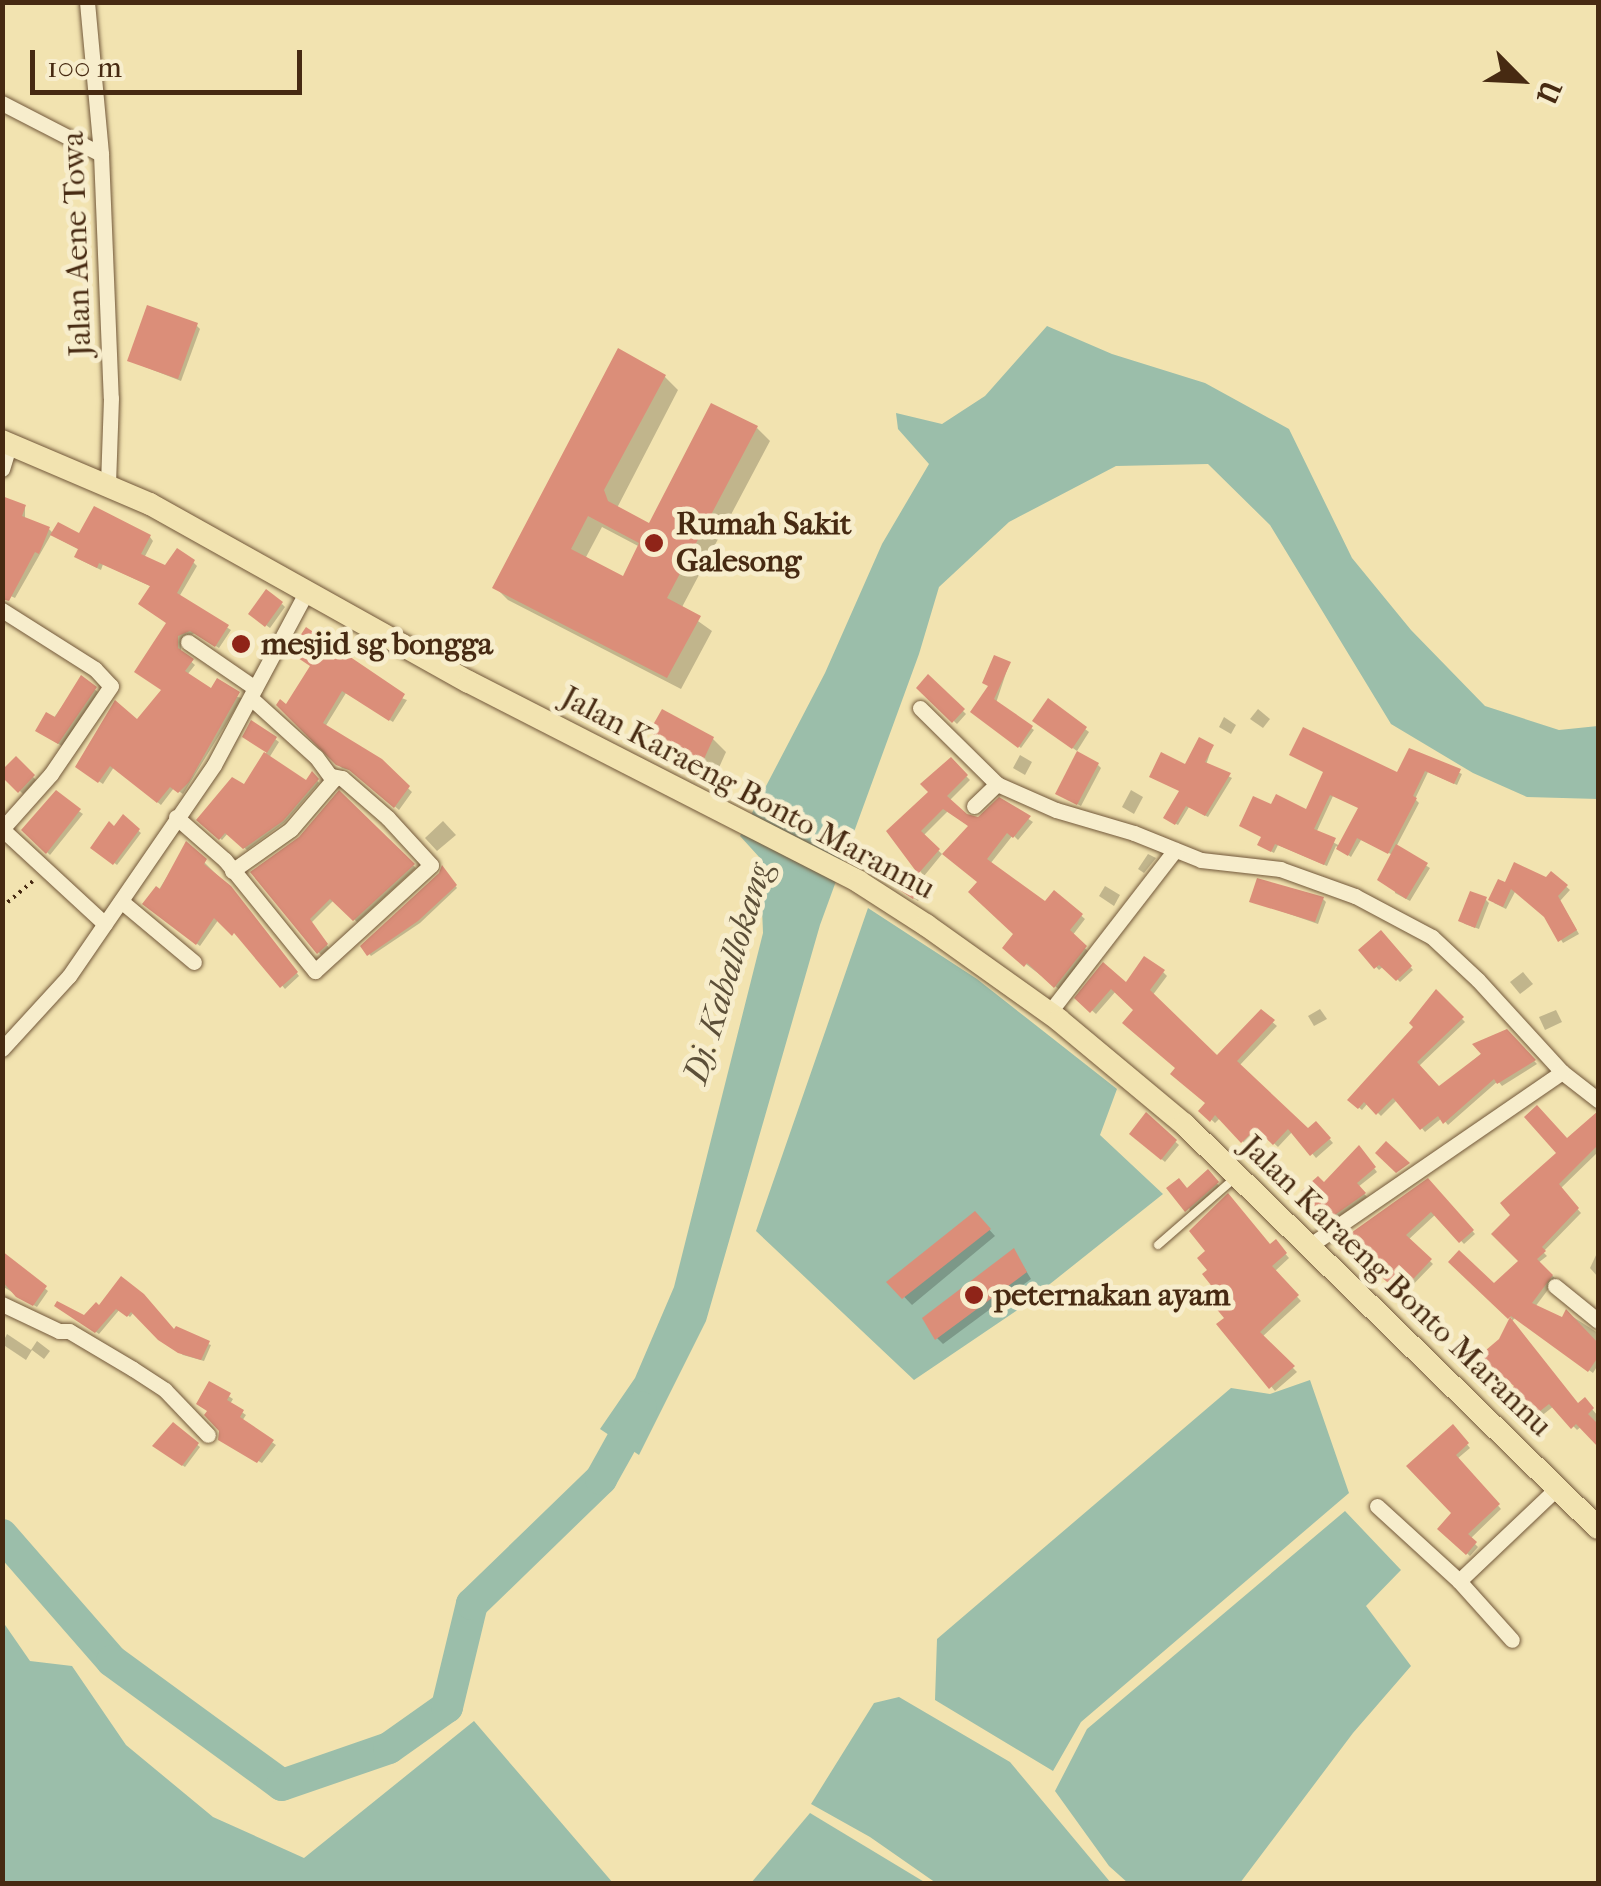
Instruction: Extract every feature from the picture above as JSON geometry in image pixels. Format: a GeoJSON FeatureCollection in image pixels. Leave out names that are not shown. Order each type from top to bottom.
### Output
{"type":"FeatureCollection","features":[{"type":"Feature","properties":{"kind":"main road","name":"Jalan Karaeng Bonto Marannu"},"geometry":{"type":"LineString","coordinates":[[6,442],[108,484],[306,593],[839,872],[926,925],[1049,1013],[1184,1124],[1598,1528]]}},
{"type":"Feature","properties":{"kind":"street","name":"Jalan Aene Towa"},"geometry":{"type":"LineString","coordinates":[[87,2],[101,154],[110,398],[108,484]]}},
{"type":"Feature","properties":{"kind":"street"},"geometry":{"type":"LineString","coordinates":[[2,103],[101,154]]}},
{"type":"Feature","properties":{"kind":"street"},"geometry":{"type":"LineString","coordinates":[[2,469],[6,442]]}},
{"type":"Feature","properties":{"kind":"street"},"geometry":{"type":"LineString","coordinates":[[2,1049],[69,976],[227,745],[306,593]]}},
{"type":"Feature","properties":{"kind":"street"},"geometry":{"type":"LineString","coordinates":[[2,610],[95,669],[111,686],[51,774],[2,829],[105,924]]}},
{"type":"Feature","properties":{"kind":"street"},"geometry":{"type":"LineString","coordinates":[[176,816],[232,870],[314,971],[431,865],[388,818],[342,778],[332,776],[253,693],[188,642]]}},
{"type":"Feature","properties":{"kind":"street"},"geometry":{"type":"LineString","coordinates":[[920,708],[998,784],[1056,810],[1224,866],[1280,868],[1355,896],[1418,928],[1478,980],[1562,1072],[1598,1100]]}},
{"type":"Feature","properties":{"kind":"street"},"geometry":{"type":"LineString","coordinates":[[232,870],[291,828],[332,776]]}},
{"type":"Feature","properties":{"kind":"street"},"geometry":{"type":"LineString","coordinates":[[974,806],[998,784]]}},
{"type":"Feature","properties":{"kind":"street"},"geometry":{"type":"LineString","coordinates":[[1049,1013],[1176,850]]}},
{"type":"Feature","properties":{"kind":"street"},"geometry":{"type":"LineString","coordinates":[[121,900],[194,962]]}},
{"type":"Feature","properties":{"kind":"street"},"geometry":{"type":"LineString","coordinates":[[1309,1246],[1562,1072]]}},
{"type":"Feature","properties":{"kind":"street"},"geometry":{"type":"LineString","coordinates":[[1554,1286],[1598,1321]]}},
{"type":"Feature","properties":{"kind":"street"},"geometry":{"type":"LineString","coordinates":[[2,1304],[59,1332],[69,1331],[134,1369],[166,1390],[208,1435]]}},
{"type":"Feature","properties":{"kind":"street"},"geometry":{"type":"LineString","coordinates":[[1458,1581],[1557,1488]]}},
{"type":"Feature","properties":{"kind":"street"},"geometry":{"type":"LineString","coordinates":[[1377,1506],[1458,1581],[1512,1640]]}},
{"type":"Feature","properties":{"kind":"lane"},"geometry":{"type":"LineString","coordinates":[[1158,1245],[1236,1177]]}},
{"type":"Feature","properties":{"kind":"path"},"geometry":{"type":"LineString","coordinates":[[2,906],[45,871]]}},
{"type":"Feature","properties":{"kind":"shaded area"},"geometry":{"type":"Polygon","coordinates":[[[1047,326],[1112,354],[1205,383],[1289,429],[1352,558],[1411,630],[1485,706],[1559,730],[1598,726],[1598,799],[1527,797],[1473,773],[1391,724],[1270,525],[1208,464],[1116,466],[1009,522],[939,587],[919,654],[820,925],[706,1321],[639,1455],[600,1429],[635,1378],[674,1287],[763,933],[760,858],[740,836],[825,673],[882,544],[929,464],[898,429],[896,413],[942,424],[985,396],[1047,326]]]}},
{"type":"Feature","properties":{"kind":"shaded area"},"geometry":{"type":"Polygon","coordinates":[[[868,908],[977,979],[1117,1089],[1100,1135],[1163,1194],[1016,1311],[914,1380],[756,1231],[868,908]]]}},
{"type":"Feature","properties":{"kind":"shaded area"},"geometry":{"type":"Polygon","coordinates":[[[1310,1380],[1349,1493],[1081,1722],[1053,1771],[935,1700],[937,1639],[1231,1388],[1270,1394],[1310,1380]]]}},
{"type":"Feature","properties":{"kind":"shaded area"},"geometry":{"type":"Polygon","coordinates":[[[1345,1511],[1401,1570],[1366,1606],[1411,1666],[1353,1733],[1240,1883],[1128,1883],[1109,1866],[1055,1791],[1087,1729],[1345,1511]]]}},
{"type":"Feature","properties":{"kind":"shaded area"},"geometry":{"type":"Polygon","coordinates":[[[3,1622],[30,1661],[72,1666],[126,1745],[213,1817],[304,1858],[474,1721],[613,1883],[3,1883],[3,1622]]]}},
{"type":"Feature","properties":{"kind":"shaded area"},"geometry":{"type":"Polygon","coordinates":[[[899,1697],[1010,1762],[1111,1883],[936,1883],[870,1837],[811,1804],[874,1703],[899,1697]]]}},
{"type":"Feature","properties":{"kind":"shaded area"},"geometry":{"type":"Polygon","coordinates":[[[810,1813],[926,1883],[751,1883],[810,1813]]]}},
{"type":"Feature","properties":{"kind":"building"},"geometry":{"type":"Polygon","coordinates":[[[147,305],[198,323],[178,379],[127,361],[147,305]]]}},
{"type":"Feature","properties":{"kind":"building"},"geometry":{"type":"Polygon","coordinates":[[[618,348],[666,375],[604,490],[608,501],[649,523],[711,403],[758,426],[667,598],[701,616],[667,678],[492,588],[618,348]],[[588,516],[571,549],[623,576],[639,543],[588,516]]]}},
{"type":"Feature","properties":{"kind":"building"},"geometry":{"type":"Polygon","coordinates":[[[2,496],[26,505],[22,516],[50,527],[39,554],[35,552],[9,601],[2,599],[2,496]]]}},
{"type":"Feature","properties":{"kind":"building"},"geometry":{"type":"Polygon","coordinates":[[[94,506],[151,535],[141,554],[165,565],[177,548],[195,560],[177,593],[229,625],[215,647],[190,631],[178,636],[178,648],[194,659],[185,671],[211,688],[217,678],[240,692],[189,782],[178,793],[170,787],[157,803],[110,766],[98,783],[75,767],[115,700],[137,719],[161,690],[134,672],[166,623],[138,604],[150,586],[99,563],[97,568],[74,557],[78,549],[50,535],[58,522],[79,533],[94,506]]]}},
{"type":"Feature","properties":{"kind":"building"},"geometry":{"type":"Polygon","coordinates":[[[266,589],[283,602],[265,627],[248,614],[266,589]]]}},
{"type":"Feature","properties":{"kind":"building"},"geometry":{"type":"Polygon","coordinates":[[[306,627],[405,694],[389,721],[342,691],[323,723],[382,759],[410,786],[394,808],[349,770],[336,765],[276,705],[280,699],[286,704],[310,666],[289,652],[306,627]]]}},
{"type":"Feature","properties":{"kind":"building"},"geometry":{"type":"Polygon","coordinates":[[[994,655],[1011,662],[994,699],[1033,726],[1018,748],[970,712],[988,686],[982,683],[994,655]]]}},
{"type":"Feature","properties":{"kind":"building"},"geometry":{"type":"Polygon","coordinates":[[[928,674],[965,709],[952,723],[916,688],[928,674]]]}},
{"type":"Feature","properties":{"kind":"building"},"geometry":{"type":"Polygon","coordinates":[[[81,675],[97,687],[58,744],[35,731],[46,712],[55,717],[81,675]]]}},
{"type":"Feature","properties":{"kind":"building"},"geometry":{"type":"Polygon","coordinates":[[[1048,698],[1087,727],[1072,749],[1032,721],[1048,698]]]}},
{"type":"Feature","properties":{"kind":"building"},"geometry":{"type":"Polygon","coordinates":[[[662,709],[714,737],[703,761],[649,732],[662,709]]]}},
{"type":"Feature","properties":{"kind":"building"},"geometry":{"type":"Polygon","coordinates":[[[251,720],[277,737],[267,753],[242,737],[251,720]]]}},
{"type":"Feature","properties":{"kind":"building"},"geometry":{"type":"Polygon","coordinates":[[[1303,727],[1397,772],[1409,748],[1461,769],[1454,784],[1425,771],[1413,796],[1417,798],[1388,854],[1357,838],[1348,856],[1336,849],[1358,808],[1330,795],[1314,829],[1336,838],[1324,865],[1275,844],[1271,852],[1257,845],[1261,837],[1239,826],[1253,796],[1271,804],[1276,794],[1306,809],[1323,772],[1289,755],[1303,727]]]}},
{"type":"Feature","properties":{"kind":"building"},"geometry":{"type":"Polygon","coordinates":[[[1199,737],[1214,745],[1205,762],[1231,773],[1205,816],[1186,806],[1175,825],[1163,818],[1179,791],[1149,777],[1161,752],[1185,764],[1199,737]]]}},
{"type":"Feature","properties":{"kind":"building"},"geometry":{"type":"Polygon","coordinates":[[[1077,751],[1099,763],[1077,805],[1055,794],[1077,751]]]}},
{"type":"Feature","properties":{"kind":"building"},"geometry":{"type":"Polygon","coordinates":[[[264,752],[306,780],[312,771],[319,779],[283,821],[243,849],[225,833],[219,840],[196,820],[232,777],[244,784],[264,752]]]}},
{"type":"Feature","properties":{"kind":"building"},"geometry":{"type":"Polygon","coordinates":[[[16,756],[35,775],[18,793],[2,777],[2,770],[16,756]]]}},
{"type":"Feature","properties":{"kind":"building"},"geometry":{"type":"Polygon","coordinates":[[[951,757],[968,775],[947,796],[967,814],[978,817],[999,797],[1031,816],[1013,838],[1007,833],[987,859],[1045,901],[1054,890],[1083,914],[1070,930],[1087,946],[1054,988],[1027,963],[1024,967],[1002,948],[1013,934],[968,892],[977,882],[942,854],[968,826],[943,809],[921,831],[940,849],[918,874],[886,831],[928,792],[920,784],[951,757]]]}},
{"type":"Feature","properties":{"kind":"building"},"geometry":{"type":"Polygon","coordinates":[[[56,790],[81,809],[46,854],[21,830],[56,790]]]}},
{"type":"Feature","properties":{"kind":"building"},"geometry":{"type":"Polygon","coordinates":[[[339,790],[415,864],[353,921],[330,899],[310,919],[328,944],[317,954],[250,872],[299,837],[339,790]]]}},
{"type":"Feature","properties":{"kind":"building"},"geometry":{"type":"Polygon","coordinates":[[[123,814],[140,829],[113,865],[90,848],[109,821],[114,826],[123,814]]]}},
{"type":"Feature","properties":{"kind":"building"},"geometry":{"type":"Polygon","coordinates":[[[186,841],[207,859],[204,864],[231,886],[298,972],[280,988],[234,933],[232,936],[214,918],[196,945],[142,904],[156,886],[160,889],[186,841]]]}},
{"type":"Feature","properties":{"kind":"building"},"geometry":{"type":"Polygon","coordinates":[[[1396,844],[1428,863],[1406,899],[1377,880],[1396,844]]]}},
{"type":"Feature","properties":{"kind":"building"},"geometry":{"type":"Polygon","coordinates":[[[1514,862],[1546,877],[1551,871],[1568,885],[1558,896],[1577,930],[1558,942],[1544,917],[1511,889],[1503,907],[1488,900],[1498,879],[1505,882],[1514,862]]]}},
{"type":"Feature","properties":{"kind":"building"},"geometry":{"type":"Polygon","coordinates":[[[442,865],[457,885],[418,921],[367,956],[360,946],[439,873],[442,865]]]}},
{"type":"Feature","properties":{"kind":"building"},"geometry":{"type":"Polygon","coordinates":[[[906,869],[925,885],[913,899],[892,885],[906,869]]]}},
{"type":"Feature","properties":{"kind":"building"},"geometry":{"type":"Polygon","coordinates":[[[1257,878],[1324,897],[1315,922],[1249,902],[1257,878]]]}},
{"type":"Feature","properties":{"kind":"building"},"geometry":{"type":"Polygon","coordinates":[[[1470,891],[1487,897],[1475,928],[1458,921],[1470,891]]]}},
{"type":"Feature","properties":{"kind":"building"},"geometry":{"type":"Polygon","coordinates":[[[1381,930],[1412,966],[1396,981],[1379,965],[1374,969],[1358,950],[1381,930]]]}},
{"type":"Feature","properties":{"kind":"building"},"geometry":{"type":"Polygon","coordinates":[[[1144,956],[1165,970],[1150,990],[1217,1055],[1261,1009],[1275,1020],[1237,1061],[1308,1128],[1316,1121],[1331,1138],[1310,1156],[1288,1129],[1273,1145],[1256,1129],[1241,1143],[1215,1115],[1210,1122],[1198,1111],[1205,1103],[1170,1074],[1175,1068],[1122,1023],[1133,1010],[1111,989],[1090,1013],[1074,998],[1103,962],[1126,982],[1144,956]]]}},
{"type":"Feature","properties":{"kind":"building"},"geometry":{"type":"Polygon","coordinates":[[[1436,989],[1464,1017],[1417,1062],[1439,1086],[1481,1054],[1472,1044],[1507,1029],[1536,1060],[1497,1084],[1494,1079],[1443,1124],[1438,1116],[1420,1130],[1393,1098],[1376,1115],[1364,1102],[1358,1109],[1347,1100],[1413,1027],[1409,1023],[1436,989]]]}},
{"type":"Feature","properties":{"kind":"building"},"geometry":{"type":"Polygon","coordinates":[[[1537,1105],[1567,1138],[1598,1111],[1598,1145],[1559,1184],[1579,1208],[1542,1247],[1546,1251],[1537,1259],[1553,1275],[1532,1303],[1562,1317],[1566,1309],[1598,1343],[1598,1357],[1588,1372],[1511,1316],[1508,1319],[1448,1262],[1459,1250],[1494,1283],[1518,1261],[1491,1234],[1510,1215],[1500,1203],[1556,1153],[1524,1117],[1537,1105]]]}},
{"type":"Feature","properties":{"kind":"building"},"geometry":{"type":"Polygon","coordinates":[[[1146,1112],[1177,1140],[1161,1160],[1129,1134],[1146,1112]]]}},
{"type":"Feature","properties":{"kind":"building"},"geometry":{"type":"Polygon","coordinates":[[[1386,1141],[1410,1163],[1396,1173],[1375,1153],[1386,1141]]]}},
{"type":"Feature","properties":{"kind":"building"},"geometry":{"type":"Polygon","coordinates":[[[1359,1145],[1376,1167],[1357,1183],[1366,1193],[1325,1222],[1301,1191],[1318,1176],[1324,1182],[1359,1145]]]}},
{"type":"Feature","properties":{"kind":"building"},"geometry":{"type":"Polygon","coordinates":[[[1208,1169],[1219,1182],[1185,1212],[1166,1188],[1179,1178],[1187,1188],[1208,1169]]]}},
{"type":"Feature","properties":{"kind":"building"},"geometry":{"type":"Polygon","coordinates":[[[1428,1178],[1474,1230],[1459,1243],[1431,1212],[1406,1235],[1432,1259],[1400,1293],[1352,1252],[1347,1257],[1334,1245],[1428,1178]]]}},
{"type":"Feature","properties":{"kind":"building"},"geometry":{"type":"Polygon","coordinates":[[[1228,1193],[1270,1244],[1276,1239],[1287,1253],[1272,1266],[1299,1295],[1260,1332],[1295,1366],[1269,1389],[1216,1324],[1224,1318],[1210,1301],[1218,1294],[1202,1274],[1207,1270],[1197,1258],[1205,1251],[1189,1231],[1228,1193]]]}},
{"type":"Feature","properties":{"kind":"building","name":"peternakan ayam"},"geometry":{"type":"Polygon","coordinates":[[[975,1211],[991,1229],[902,1299],[886,1282],[975,1211]]]}},
{"type":"Feature","properties":{"kind":"building","name":"peternakan ayam"},"geometry":{"type":"Polygon","coordinates":[[[1014,1248],[1027,1272],[935,1340],[922,1318],[1014,1248]]]}},
{"type":"Feature","properties":{"kind":"building"},"geometry":{"type":"Polygon","coordinates":[[[2,1251],[47,1286],[33,1306],[16,1297],[2,1281],[2,1251]]]}},
{"type":"Feature","properties":{"kind":"building"},"geometry":{"type":"Polygon","coordinates":[[[121,1276],[144,1294],[174,1329],[176,1326],[210,1341],[201,1360],[178,1353],[158,1340],[131,1312],[127,1317],[116,1309],[95,1333],[54,1306],[57,1301],[84,1315],[96,1302],[99,1305],[121,1276]]]}},
{"type":"Feature","properties":{"kind":"building"},"geometry":{"type":"Polygon","coordinates":[[[1510,1317],[1578,1403],[1585,1397],[1594,1408],[1588,1414],[1598,1424],[1598,1447],[1576,1424],[1571,1429],[1549,1404],[1535,1415],[1523,1400],[1515,1408],[1503,1397],[1514,1386],[1479,1356],[1499,1339],[1510,1317]]]}},
{"type":"Feature","properties":{"kind":"building"},"geometry":{"type":"Polygon","coordinates":[[[209,1381],[231,1393],[227,1400],[244,1410],[240,1417],[274,1440],[257,1463],[218,1440],[219,1431],[204,1415],[207,1411],[196,1404],[209,1381]]]}},
{"type":"Feature","properties":{"kind":"building"},"geometry":{"type":"Polygon","coordinates":[[[173,1422],[199,1443],[182,1466],[152,1446],[173,1422]]]}},
{"type":"Feature","properties":{"kind":"building"},"geometry":{"type":"Polygon","coordinates":[[[1453,1424],[1469,1443],[1456,1455],[1500,1504],[1468,1534],[1477,1542],[1466,1555],[1437,1529],[1451,1513],[1406,1466],[1453,1424]]]}},
{"type":"Feature","properties":{"kind":"waterway","name":"Dj. Kaballokang"},"geometry":{"type":"LineString","coordinates":[[2,1535],[112,1661],[282,1785],[389,1748],[447,1707],[472,1604],[601,1479],[641,1407]]}},
{"type":"Feature","properties":{"kind":"place","name":"Rumah Sakit Galesong"},"geometry":{"type":"Point","coordinates":[654,543]}},
{"type":"Feature","properties":{"kind":"place","name":"mesjid sg bongga"},"geometry":{"type":"Point","coordinates":[241,644]}},
{"type":"Feature","properties":{"kind":"place","name":"peternakan ayam"},"geometry":{"type":"Point","coordinates":[974,1295]}}]}
